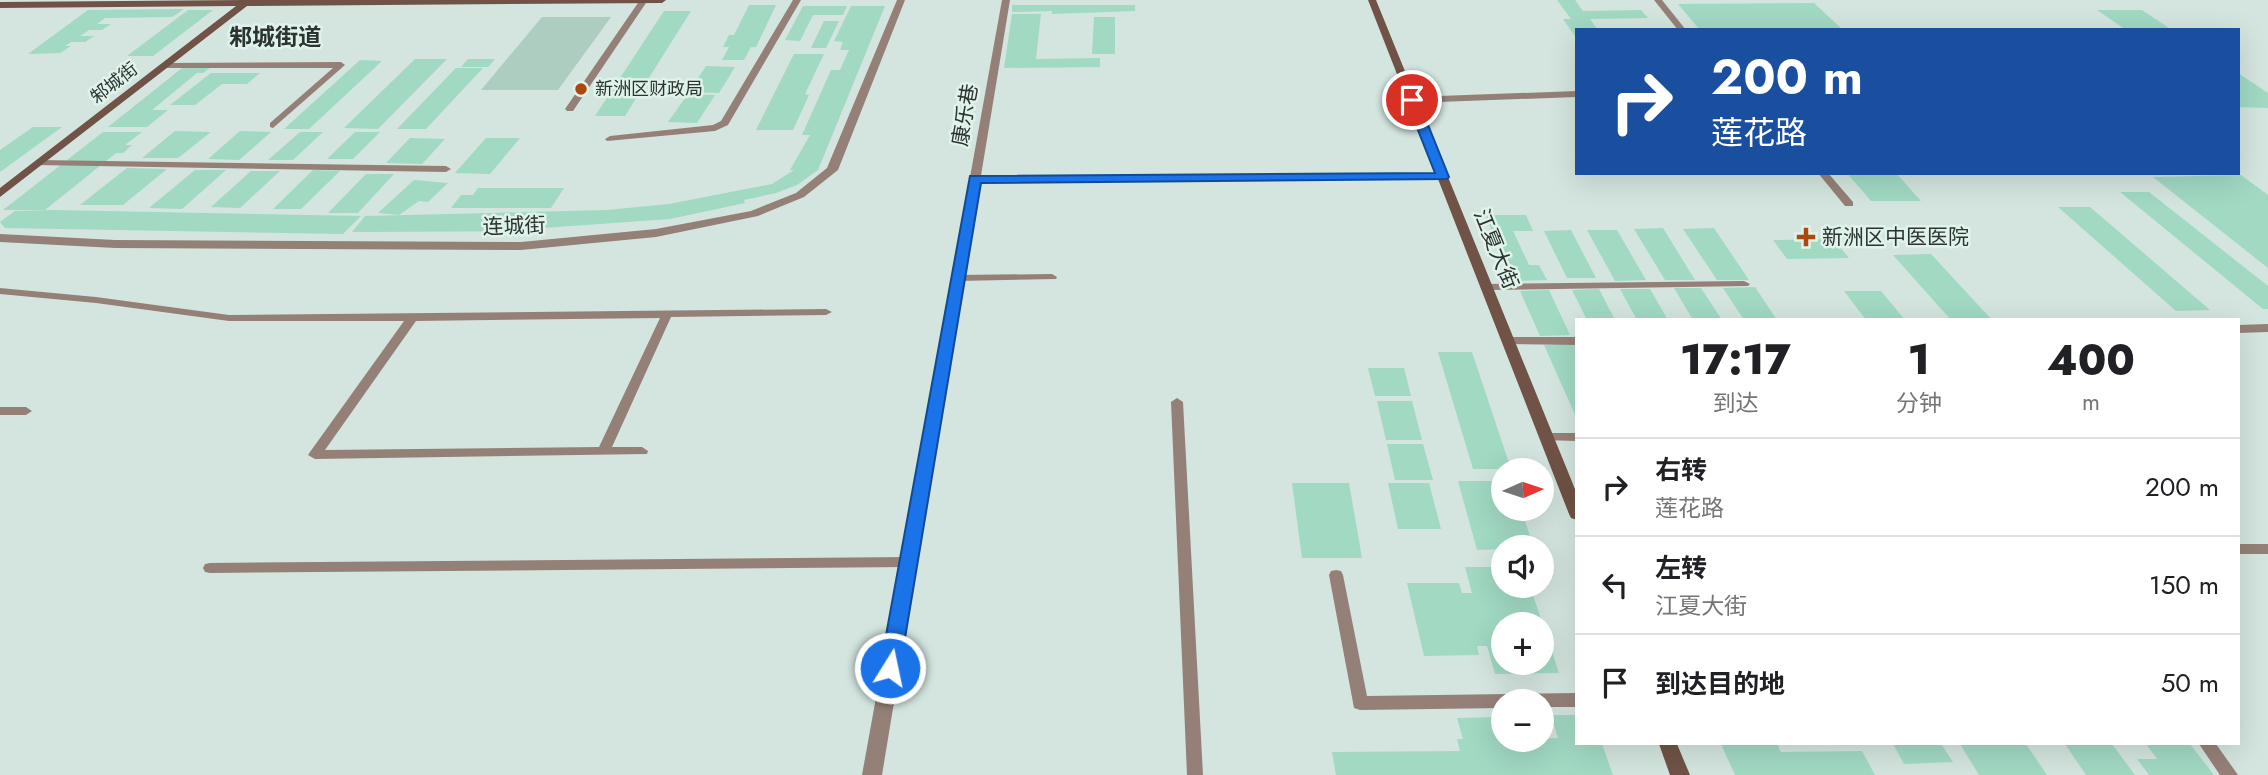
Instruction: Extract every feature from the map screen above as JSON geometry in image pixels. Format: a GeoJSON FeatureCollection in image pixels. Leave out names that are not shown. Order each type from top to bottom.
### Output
{"type":"FeatureCollection","features":[{"type":"Feature","properties":{"kind":"street"},"geometry":{"type":"LineString","coordinates":[[0,5],[662,0]]}},
{"type":"Feature","properties":{"kind":"street","name":"连城街"},"geometry":{"type":"LineString","coordinates":[[0,238],[115,244],[521,246],[656,233],[754,214],[800,195],[832,170],[901,0]]}},
{"type":"Feature","properties":{"kind":"street","name":"康乐巷"},"geometry":{"type":"LineString","coordinates":[[872,775],[1006,0]]}},
{"type":"Feature","properties":{"kind":"street","name":"江夏大街"},"geometry":{"type":"LineString","coordinates":[[1372,0],[1575,509]]}},
{"type":"Feature","properties":{"kind":"street","name":"邾城街"},"geometry":{"type":"LineString","coordinates":[[0,194],[247,2]]}},
{"type":"Feature","properties":{"kind":"street"},"geometry":{"type":"LineString","coordinates":[[2240,329],[2268,328]]}},
{"type":"Feature","properties":{"kind":"street"},"geometry":{"type":"LineString","coordinates":[[1668,745],[1680,775]]}},
{"type":"Feature","properties":{"kind":"lane"},"geometry":{"type":"LineString","coordinates":[[570,109],[644,0]]}},
{"type":"Feature","properties":{"kind":"lane"},"geometry":{"type":"LineString","coordinates":[[610,139],[715,128],[725,122],[797,0]]}},
{"type":"Feature","properties":{"kind":"lane"},"geometry":{"type":"LineString","coordinates":[[1657,0],[1680,28]]}},
{"type":"Feature","properties":{"kind":"lane"},"geometry":{"type":"LineString","coordinates":[[165,66],[341,65],[273,125]]}},
{"type":"Feature","properties":{"kind":"lane"},"geometry":{"type":"LineString","coordinates":[[1412,100],[1575,94]]}},
{"type":"Feature","properties":{"kind":"lane"},"geometry":{"type":"LineString","coordinates":[[39,163],[446,169]]}},
{"type":"Feature","properties":{"kind":"lane"},"geometry":{"type":"LineString","coordinates":[[1825,175],[1849,204]]}},
{"type":"Feature","properties":{"kind":"lane"},"geometry":{"type":"LineString","coordinates":[[975,179],[1443,177]]}},
{"type":"Feature","properties":{"kind":"lane"},"geometry":{"type":"LineString","coordinates":[[958,278],[1052,277]]}},
{"type":"Feature","properties":{"kind":"lane"},"geometry":{"type":"LineString","coordinates":[[1486,286],[1744,284]]}},
{"type":"Feature","properties":{"kind":"lane"},"geometry":{"type":"LineString","coordinates":[[0,291],[96,300],[229,318],[826,312]]}},
{"type":"Feature","properties":{"kind":"lane"},"geometry":{"type":"LineString","coordinates":[[604,452],[667,314]]}},
{"type":"Feature","properties":{"kind":"lane"},"geometry":{"type":"LineString","coordinates":[[412,318],[316,455],[642,451]]}},
{"type":"Feature","properties":{"kind":"lane"},"geometry":{"type":"LineString","coordinates":[[1508,341],[1575,341]]}},
{"type":"Feature","properties":{"kind":"lane"},"geometry":{"type":"LineString","coordinates":[[1177,402],[1195,775]]}},
{"type":"Feature","properties":{"kind":"lane"},"geometry":{"type":"LineString","coordinates":[[0,411],[26,411]]}},
{"type":"Feature","properties":{"kind":"lane"},"geometry":{"type":"LineString","coordinates":[[1546,438],[1575,437]]}},
{"type":"Feature","properties":{"kind":"lane"},"geometry":{"type":"LineString","coordinates":[[2240,548],[2268,549]]}},
{"type":"Feature","properties":{"kind":"lane"},"geometry":{"type":"LineString","coordinates":[[210,568],[909,562]]}},
{"type":"Feature","properties":{"kind":"lane"},"geometry":{"type":"LineString","coordinates":[[1336,575],[1360,703],[1575,700]]}},
{"type":"Feature","properties":{"kind":"lane"},"geometry":{"type":"LineString","coordinates":[[2208,745],[2230,775]]}},
{"type":"Feature","properties":{"kind":"green space"},"geometry":{"type":"Polygon","coordinates":[[[542,17],[611,17],[558,90],[481,90],[542,17]]]}},
{"type":"Feature","properties":{"kind":"building"},"geometry":{"type":"Polygon","coordinates":[[[1557,0],[1575,0],[1583,11],[1641,10],[1648,18],[1590,19],[1597,28],[1575,28],[1575,36],[1563,19],[1571,19],[1557,0]]]}},
{"type":"Feature","properties":{"kind":"building"},"geometry":{"type":"Polygon","coordinates":[[[1814,3],[1841,28],[1698,28],[1678,4],[1814,3]]]}},
{"type":"Feature","properties":{"kind":"building"},"geometry":{"type":"Polygon","coordinates":[[[749,5],[776,5],[756,47],[751,47],[744,60],[722,60],[729,47],[723,47],[729,35],[734,35],[749,5]]]}},
{"type":"Feature","properties":{"kind":"building"},"geometry":{"type":"Polygon","coordinates":[[[1012,5],[1135,5],[1135,11],[1052,14],[1052,11],[1012,12],[1012,5]]]}},
{"type":"Feature","properties":{"kind":"building"},"geometry":{"type":"Polygon","coordinates":[[[803,6],[847,6],[843,15],[813,15],[800,41],[785,40],[803,6]]]}},
{"type":"Feature","properties":{"kind":"building"},"geometry":{"type":"Polygon","coordinates":[[[851,6],[885,6],[818,170],[797,185],[744,200],[745,203],[670,219],[543,228],[541,231],[352,232],[365,216],[607,210],[669,204],[772,184],[794,170],[790,170],[810,135],[802,135],[831,70],[840,70],[849,50],[840,50],[843,42],[834,41],[851,6]]]}},
{"type":"Feature","properties":{"kind":"building"},"geometry":{"type":"Polygon","coordinates":[[[184,9],[172,17],[105,18],[97,24],[111,24],[102,30],[89,30],[80,36],[94,36],[85,42],[71,42],[65,46],[71,46],[60,53],[28,54],[88,10],[184,9]]]}},
{"type":"Feature","properties":{"kind":"building"},"geometry":{"type":"Polygon","coordinates":[[[188,10],[213,10],[153,56],[127,56],[188,10]]]}},
{"type":"Feature","properties":{"kind":"building"},"geometry":{"type":"Polygon","coordinates":[[[2097,10],[2142,10],[2169,28],[2123,28],[2097,10]]]}},
{"type":"Feature","properties":{"kind":"building"},"geometry":{"type":"Polygon","coordinates":[[[664,11],[691,11],[625,116],[595,116],[664,11]]]}},
{"type":"Feature","properties":{"kind":"building"},"geometry":{"type":"Polygon","coordinates":[[[1012,14],[1041,14],[1036,59],[1100,58],[1100,67],[1004,68],[1012,14]]]}},
{"type":"Feature","properties":{"kind":"building"},"geometry":{"type":"Polygon","coordinates":[[[1094,17],[1115,17],[1115,54],[1092,54],[1094,17]]]}},
{"type":"Feature","properties":{"kind":"building"},"geometry":{"type":"Polygon","coordinates":[[[824,21],[839,21],[826,48],[811,48],[824,21]]]}},
{"type":"Feature","properties":{"kind":"building"},"geometry":{"type":"Polygon","coordinates":[[[794,54],[824,54],[805,94],[809,95],[793,130],[756,130],[794,54]]]}},
{"type":"Feature","properties":{"kind":"building"},"geometry":{"type":"Polygon","coordinates":[[[415,59],[447,59],[378,129],[344,128],[415,59]]]}},
{"type":"Feature","properties":{"kind":"building"},"geometry":{"type":"Polygon","coordinates":[[[468,59],[495,59],[488,67],[461,67],[468,59]]]}},
{"type":"Feature","properties":{"kind":"building"},"geometry":{"type":"Polygon","coordinates":[[[360,60],[382,61],[309,129],[284,129],[360,60]]]}},
{"type":"Feature","properties":{"kind":"building"},"geometry":{"type":"Polygon","coordinates":[[[706,66],[735,67],[719,93],[689,92],[706,66]]]}},
{"type":"Feature","properties":{"kind":"building"},"geometry":{"type":"Polygon","coordinates":[[[182,68],[210,68],[203,73],[197,73],[152,110],[168,110],[147,127],[108,127],[182,68]]]}},
{"type":"Feature","properties":{"kind":"building"},"geometry":{"type":"Polygon","coordinates":[[[456,68],[483,68],[426,129],[397,129],[456,68]]]}},
{"type":"Feature","properties":{"kind":"building"},"geometry":{"type":"Polygon","coordinates":[[[211,73],[260,73],[247,84],[222,84],[195,105],[170,105],[211,73]]]}},
{"type":"Feature","properties":{"kind":"building"},"geometry":{"type":"Polygon","coordinates":[[[2240,74],[2268,93],[2268,108],[2240,107],[2240,74]]]}},
{"type":"Feature","properties":{"kind":"building"},"geometry":{"type":"Polygon","coordinates":[[[688,94],[715,95],[697,123],[668,122],[688,94]]]}},
{"type":"Feature","properties":{"kind":"building"},"geometry":{"type":"Polygon","coordinates":[[[33,127],[62,127],[0,172],[0,150],[33,127]]]}},
{"type":"Feature","properties":{"kind":"building"},"geometry":{"type":"Polygon","coordinates":[[[175,131],[211,132],[178,158],[142,158],[175,131]]]}},
{"type":"Feature","properties":{"kind":"building"},"geometry":{"type":"Polygon","coordinates":[[[240,131],[271,132],[239,160],[208,159],[240,131]]]}},
{"type":"Feature","properties":{"kind":"building"},"geometry":{"type":"Polygon","coordinates":[[[103,132],[142,132],[125,145],[132,145],[123,153],[116,153],[45,210],[3,210],[103,132]]]}},
{"type":"Feature","properties":{"kind":"building"},"geometry":{"type":"Polygon","coordinates":[[[300,132],[323,132],[293,160],[268,160],[300,132]]]}},
{"type":"Feature","properties":{"kind":"building"},"geometry":{"type":"Polygon","coordinates":[[[355,132],[380,132],[353,159],[327,159],[355,132]]]}},
{"type":"Feature","properties":{"kind":"building"},"geometry":{"type":"Polygon","coordinates":[[[410,138],[445,139],[422,164],[386,163],[410,138]]]}},
{"type":"Feature","properties":{"kind":"building"},"geometry":{"type":"Polygon","coordinates":[[[486,138],[520,138],[490,174],[455,173],[486,138]]]}},
{"type":"Feature","properties":{"kind":"building"},"geometry":{"type":"Polygon","coordinates":[[[127,168],[167,169],[123,205],[80,205],[127,168]]]}},
{"type":"Feature","properties":{"kind":"building"},"geometry":{"type":"Polygon","coordinates":[[[195,170],[226,170],[182,209],[149,208],[195,170]]]}},
{"type":"Feature","properties":{"kind":"building"},"geometry":{"type":"Polygon","coordinates":[[[313,170],[340,171],[301,209],[273,209],[313,170]]]}},
{"type":"Feature","properties":{"kind":"building"},"geometry":{"type":"Polygon","coordinates":[[[251,171],[280,171],[240,208],[211,207],[251,171]]]}},
{"type":"Feature","properties":{"kind":"building"},"geometry":{"type":"Polygon","coordinates":[[[366,174],[394,174],[358,213],[328,213],[366,174]]]}},
{"type":"Feature","properties":{"kind":"building"},"geometry":{"type":"Polygon","coordinates":[[[1849,175],[1898,175],[1921,201],[1871,201],[1849,175]]]}},
{"type":"Feature","properties":{"kind":"building"},"geometry":{"type":"Polygon","coordinates":[[[2241,175],[2268,195],[2268,268],[2153,177],[2241,175]]]}},
{"type":"Feature","properties":{"kind":"building"},"geometry":{"type":"Polygon","coordinates":[[[414,180],[448,183],[428,202],[419,201],[399,215],[378,213],[414,180]]]}},
{"type":"Feature","properties":{"kind":"building"},"geometry":{"type":"Polygon","coordinates":[[[478,188],[564,188],[551,208],[451,208],[461,195],[473,195],[478,188]]]}},
{"type":"Feature","properties":{"kind":"building"},"geometry":{"type":"Polygon","coordinates":[[[2120,192],[2149,192],[2268,286],[2268,309],[2263,309],[2120,192]]]}},
{"type":"Feature","properties":{"kind":"building"},"geometry":{"type":"Polygon","coordinates":[[[2058,207],[2090,207],[2210,310],[2176,311],[2058,207]]]}},
{"type":"Feature","properties":{"kind":"building"},"geometry":{"type":"Polygon","coordinates":[[[15,211],[361,216],[343,234],[5,228],[0,222],[15,211]]]}},
{"type":"Feature","properties":{"kind":"building"},"geometry":{"type":"Polygon","coordinates":[[[1485,215],[1526,215],[1533,231],[1513,231],[1529,265],[1539,265],[1547,280],[1514,281],[1485,215]]]}},
{"type":"Feature","properties":{"kind":"building"},"geometry":{"type":"Polygon","coordinates":[[[1663,228],[1695,280],[1665,280],[1634,229],[1663,228]]]}},
{"type":"Feature","properties":{"kind":"building"},"geometry":{"type":"Polygon","coordinates":[[[1714,228],[1749,280],[1717,280],[1683,229],[1714,228]]]}},
{"type":"Feature","properties":{"kind":"building"},"geometry":{"type":"Polygon","coordinates":[[[1571,230],[1596,278],[1567,278],[1544,231],[1571,230]]]}},
{"type":"Feature","properties":{"kind":"building"},"geometry":{"type":"Polygon","coordinates":[[[1587,230],[1617,230],[1646,280],[1615,281],[1587,230]]]}},
{"type":"Feature","properties":{"kind":"building"},"geometry":{"type":"Polygon","coordinates":[[[1833,239],[1849,258],[1787,259],[1773,240],[1833,239]]]}},
{"type":"Feature","properties":{"kind":"building"},"geometry":{"type":"Polygon","coordinates":[[[1931,254],[1990,318],[1949,318],[1893,255],[1931,254]]]}},
{"type":"Feature","properties":{"kind":"building"},"geometry":{"type":"Polygon","coordinates":[[[1755,287],[1776,318],[1743,318],[1723,288],[1755,287]]]}},
{"type":"Feature","properties":{"kind":"building"},"geometry":{"type":"Polygon","coordinates":[[[1674,288],[1701,288],[1721,318],[1692,318],[1674,288]]]}},
{"type":"Feature","properties":{"kind":"building"},"geometry":{"type":"Polygon","coordinates":[[[1599,289],[1614,318],[1586,318],[1572,290],[1599,289]]]}},
{"type":"Feature","properties":{"kind":"building"},"geometry":{"type":"Polygon","coordinates":[[[1620,289],[1650,289],[1667,318],[1636,318],[1620,289]]]}},
{"type":"Feature","properties":{"kind":"building"},"geometry":{"type":"Polygon","coordinates":[[[1549,290],[1570,335],[1540,336],[1520,291],[1549,290]]]}},
{"type":"Feature","properties":{"kind":"building"},"geometry":{"type":"Polygon","coordinates":[[[1844,291],[1881,291],[1903,318],[1864,318],[1844,291]]]}},
{"type":"Feature","properties":{"kind":"building"},"geometry":{"type":"Polygon","coordinates":[[[1544,345],[1575,346],[1575,415],[1544,345]]]}},
{"type":"Feature","properties":{"kind":"building"},"geometry":{"type":"Polygon","coordinates":[[[1438,352],[1472,352],[1507,458],[1491,458],[1491,469],[1473,469],[1438,352]]]}},
{"type":"Feature","properties":{"kind":"building"},"geometry":{"type":"Polygon","coordinates":[[[1368,368],[1404,368],[1411,396],[1375,396],[1368,368]]]}},
{"type":"Feature","properties":{"kind":"building"},"geometry":{"type":"Polygon","coordinates":[[[1377,401],[1412,401],[1422,440],[1386,440],[1377,401]]]}},
{"type":"Feature","properties":{"kind":"building"},"geometry":{"type":"Polygon","coordinates":[[[1387,444],[1423,444],[1433,480],[1395,480],[1387,444]]]}},
{"type":"Feature","properties":{"kind":"building"},"geometry":{"type":"Polygon","coordinates":[[[1458,481],[1491,481],[1491,522],[1525,522],[1530,535],[1491,535],[1491,550],[1477,550],[1458,481]]]}},
{"type":"Feature","properties":{"kind":"building"},"geometry":{"type":"Polygon","coordinates":[[[1292,483],[1349,483],[1362,558],[1302,558],[1292,483]]]}},
{"type":"Feature","properties":{"kind":"building"},"geometry":{"type":"Polygon","coordinates":[[[1388,483],[1429,483],[1441,529],[1398,529],[1388,483]]]}},
{"type":"Feature","properties":{"kind":"building"},"geometry":{"type":"Polygon","coordinates":[[[1465,567],[1491,567],[1491,598],[1534,598],[1539,612],[1491,612],[1491,660],[1487,646],[1477,646],[1479,655],[1424,656],[1407,583],[1459,583],[1462,593],[1472,593],[1465,567]]]}},
{"type":"Feature","properties":{"kind":"building"},"geometry":{"type":"Polygon","coordinates":[[[1554,658],[1559,673],[1554,673],[1554,658]]]}},
{"type":"Feature","properties":{"kind":"building"},"geometry":{"type":"Polygon","coordinates":[[[1554,715],[1575,715],[1575,745],[1602,745],[1613,775],[1336,775],[1332,752],[1460,751],[1457,739],[1463,739],[1457,718],[1491,717],[1491,752],[1554,752],[1554,738],[1558,738],[1554,715]]]}},
{"type":"Feature","properties":{"kind":"building"},"geometry":{"type":"Polygon","coordinates":[[[1721,745],[1778,745],[1781,752],[1862,751],[1875,775],[1735,775],[1721,745]]]}},
{"type":"Feature","properties":{"kind":"building"},"geometry":{"type":"Polygon","coordinates":[[[1894,745],[1942,745],[1953,762],[1904,764],[1894,745]]]}},
{"type":"Feature","properties":{"kind":"building"},"geometry":{"type":"Polygon","coordinates":[[[1961,745],[2027,745],[2047,775],[1979,775],[1961,745]]]}},
{"type":"Feature","properties":{"kind":"building"},"geometry":{"type":"Polygon","coordinates":[[[2066,745],[2113,745],[2135,775],[2086,775],[2066,745]]]}},
{"type":"Feature","properties":{"kind":"building"},"geometry":{"type":"Polygon","coordinates":[[[2147,745],[2191,745],[2214,775],[2149,775],[2137,759],[2157,759],[2147,745]]]}},
{"type":"Feature","properties":{"kind":"place","name":"新洲区财政局"},"geometry":{"type":"Point","coordinates":[581,89]}},
{"type":"Feature","properties":{"kind":"place","name":"新洲区中医医院"},"geometry":{"type":"Point","coordinates":[1806,237]}},
{"type":"Feature","properties":{"kind":"district","name":"邾城街道"},"geometry":{"type":"Point","coordinates":[275,37]}},
{"type":"Feature","properties":{"kind":"route"},"geometry":{"type":"LineString","coordinates":[[890,668],[975,179],[1443,177],[1412,100]]}}]}
